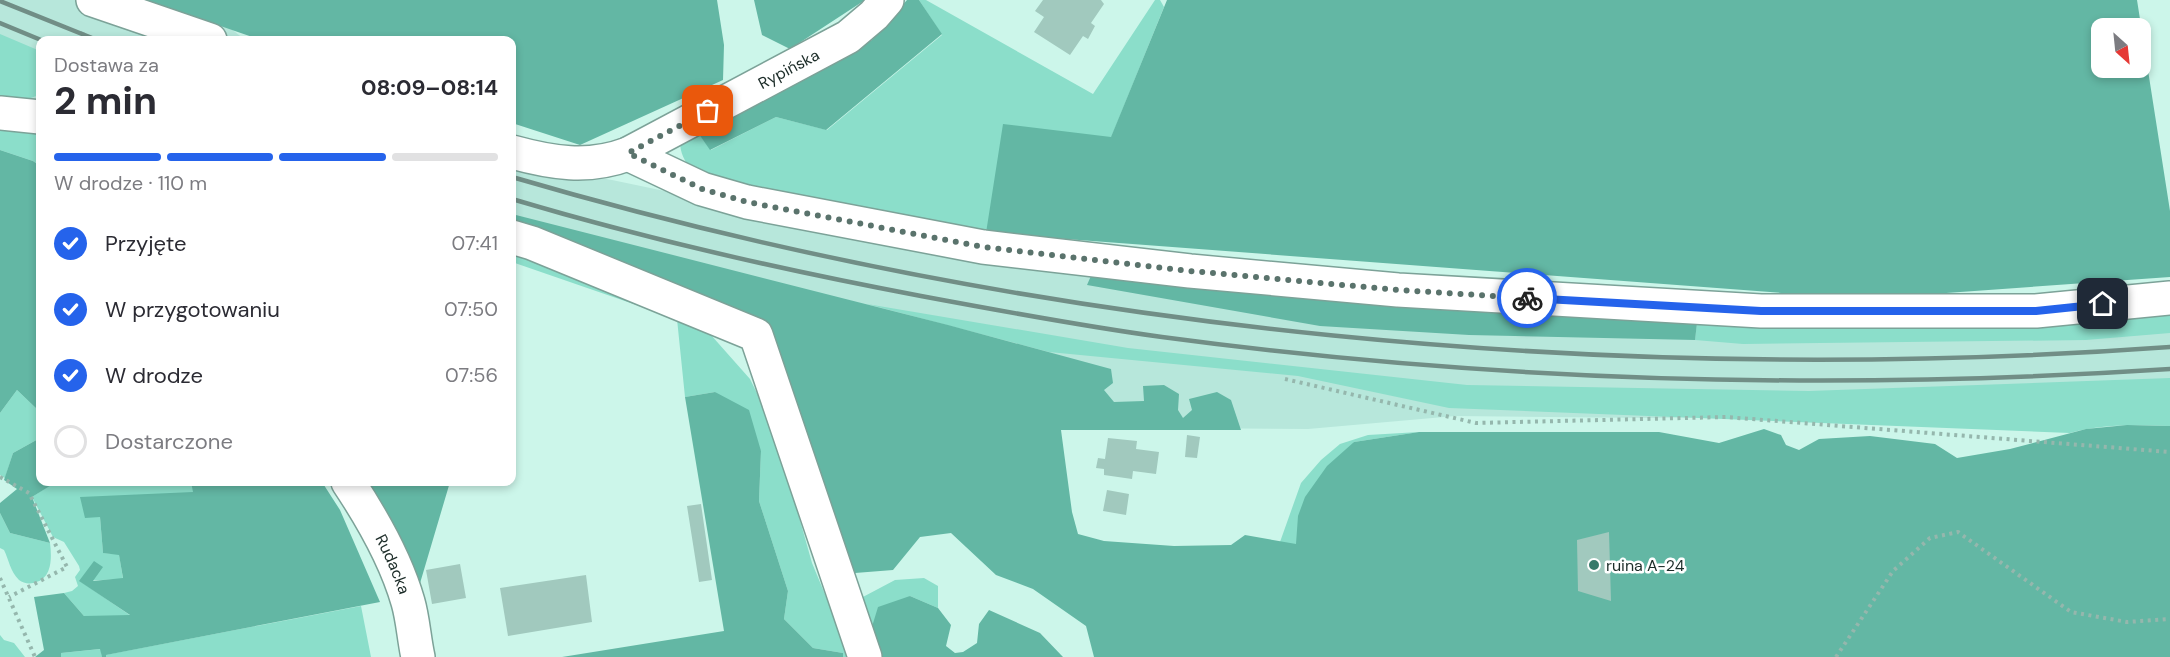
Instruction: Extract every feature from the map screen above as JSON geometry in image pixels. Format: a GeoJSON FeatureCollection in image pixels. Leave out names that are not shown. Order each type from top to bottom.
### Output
{"type":"FeatureCollection","features":[{"type":"Feature","properties":{"kind":"street"},"geometry":{"type":"LineString","coordinates":[[93,0],[198,36]]}},
{"type":"Feature","properties":{"kind":"street","name":"Rypińska"},"geometry":{"type":"LineString","coordinates":[[516,153],[547,161],[578,164],[599,162],[628,153],[848,37],[874,15],[887,0]]}},
{"type":"Feature","properties":{"kind":"street"},"geometry":{"type":"LineString","coordinates":[[0,113],[36,117]]}},
{"type":"Feature","properties":{"kind":"street"},"geometry":{"type":"LineString","coordinates":[[628,153],[702,189],[747,202],[983,247],[1190,271],[1398,290],[1761,311],[2036,311],[2170,298]]}},
{"type":"Feature","properties":{"kind":"street"},"geometry":{"type":"LineString","coordinates":[[516,238],[756,335],[865,657]]}},
{"type":"Feature","properties":{"kind":"street","name":"Rudacka"},"geometry":{"type":"LineString","coordinates":[[350,486],[374,524],[408,602],[418,657]]}},
{"type":"Feature","properties":{"kind":"path"},"geometry":{"type":"LineString","coordinates":[[1285,379],[1476,423],[1726,417],[2170,452]]}},
{"type":"Feature","properties":{"kind":"path"},"geometry":{"type":"LineString","coordinates":[[0,477],[29,493],[67,567],[9,597]]}},
{"type":"Feature","properties":{"kind":"path"},"geometry":{"type":"LineString","coordinates":[[1836,657],[1893,570],[1930,538],[1958,532],[2071,612],[2127,622],[2170,619]]}},
{"type":"Feature","properties":{"kind":"path"},"geometry":{"type":"LineString","coordinates":[[0,578],[35,657]]}},
{"type":"Feature","properties":{"kind":"shaded area"},"geometry":{"type":"Polygon","coordinates":[[[0,0],[196,0],[240,36],[36,36],[36,119],[0,103],[0,0]]]}},
{"type":"Feature","properties":{"kind":"shaded area"},"geometry":{"type":"Polygon","coordinates":[[[516,155],[577,174],[986,258],[1546,303],[2170,311],[2170,402],[2043,412],[1651,418],[1455,416],[1308,429],[1063,427],[516,234],[516,155]]]}},
{"type":"Feature","properties":{"kind":"green space"},"geometry":{"type":"Polygon","coordinates":[[[145,0],[717,0],[724,45],[723,80],[580,145],[516,124],[516,36],[249,36],[145,0]]]}},
{"type":"Feature","properties":{"kind":"green space"},"geometry":{"type":"Polygon","coordinates":[[[754,0],[865,0],[790,49],[762,35],[754,0]]]}},
{"type":"Feature","properties":{"kind":"green space"},"geometry":{"type":"Polygon","coordinates":[[[907,0],[919,0],[942,34],[826,130],[776,117],[710,150],[694,127],[872,40],[907,0]]]}},
{"type":"Feature","properties":{"kind":"green space"},"geometry":{"type":"Polygon","coordinates":[[[919,0],[926,0],[1093,94],[1155,0],[1160,0],[1164,7],[1111,138],[986,233],[714,187],[687,163],[680,141],[694,127],[711,150],[776,117],[827,130],[942,35],[919,0]]]}},
{"type":"Feature","properties":{"kind":"green space"},"geometry":{"type":"Polygon","coordinates":[[[1167,0],[2137,0],[2140,18],[2091,18],[2091,78],[2149,78],[2170,211],[2170,277],[1862,299],[986,233],[1003,124],[1111,137],[1167,0]]]}},
{"type":"Feature","properties":{"kind":"green space"},"geometry":{"type":"Polygon","coordinates":[[[0,34],[36,49],[36,96],[14,104],[0,101],[0,34]]]}},
{"type":"Feature","properties":{"kind":"green space"},"geometry":{"type":"Polygon","coordinates":[[[0,125],[36,132],[36,163],[0,150],[0,125]]]}},
{"type":"Feature","properties":{"kind":"green space"},"geometry":{"type":"Polygon","coordinates":[[[0,150],[36,163],[36,408],[17,390],[0,413],[0,150]]]}},
{"type":"Feature","properties":{"kind":"green space"},"geometry":{"type":"Polygon","coordinates":[[[516,215],[1111,369],[1113,383],[1104,390],[1114,402],[1144,401],[1143,386],[1164,385],[1179,394],[1178,410],[1183,418],[1192,410],[1189,399],[1217,392],[1231,400],[1241,430],[1061,430],[1072,512],[1078,534],[1104,541],[1174,546],[1231,545],[1245,535],[1296,544],[1298,516],[1305,497],[1327,466],[1354,442],[1419,432],[1659,432],[1719,443],[1764,429],[1781,435],[1786,445],[1799,450],[1819,439],[1870,436],[1935,444],[1957,458],[2010,449],[2086,429],[2127,425],[2170,426],[2170,657],[1094,657],[1086,626],[1033,589],[996,575],[951,533],[920,537],[893,570],[855,573],[741,323],[516,242],[516,215]]]}},
{"type":"Feature","properties":{"kind":"green space"},"geometry":{"type":"Polygon","coordinates":[[[516,253],[703,326],[750,379],[774,428],[812,563],[851,657],[843,657],[843,653],[813,648],[784,619],[788,591],[759,501],[761,451],[715,392],[685,397],[677,319],[516,263],[516,253]]]}},
{"type":"Feature","properties":{"kind":"green space"},"geometry":{"type":"Polygon","coordinates":[[[1094,269],[1697,323],[1695,340],[1469,335],[1320,326],[1087,285],[1094,269]]]}},
{"type":"Feature","properties":{"kind":"green space"},"geometry":{"type":"Polygon","coordinates":[[[867,304],[1128,348],[1467,385],[1809,391],[2170,378],[2170,426],[2132,425],[2070,433],[1449,408],[1298,376],[1049,352],[867,304]]]}},
{"type":"Feature","properties":{"kind":"green space"},"geometry":{"type":"Polygon","coordinates":[[[2170,304],[2170,333],[2086,340],[1743,344],[1695,340],[1697,323],[2170,304]]]}},
{"type":"Feature","properties":{"kind":"green space"},"geometry":{"type":"Polygon","coordinates":[[[17,390],[36,408],[36,440],[13,453],[5,478],[0,475],[0,413],[17,390]]]}},
{"type":"Feature","properties":{"kind":"green space"},"geometry":{"type":"Polygon","coordinates":[[[715,392],[749,410],[761,451],[759,501],[788,591],[784,619],[813,648],[843,653],[843,657],[562,657],[724,631],[685,397],[715,392]]]}},
{"type":"Feature","properties":{"kind":"green space"},"geometry":{"type":"Polygon","coordinates":[[[1419,432],[1354,442],[1297,550],[1280,542],[1301,483],[1321,460],[1340,444],[1368,435],[1419,432]]]}},
{"type":"Feature","properties":{"kind":"green space"},"geometry":{"type":"Polygon","coordinates":[[[36,440],[36,486],[50,486],[32,497],[50,543],[10,533],[0,513],[0,503],[17,489],[4,480],[13,453],[36,440]]]}},
{"type":"Feature","properties":{"kind":"green space"},"geometry":{"type":"Polygon","coordinates":[[[49,486],[192,486],[194,492],[100,517],[103,553],[119,554],[123,579],[80,581],[131,616],[84,616],[64,593],[78,586],[75,577],[80,570],[79,566],[64,542],[53,537],[32,497],[49,486]]]}},
{"type":"Feature","properties":{"kind":"green space"},"geometry":{"type":"Polygon","coordinates":[[[192,486],[325,486],[340,510],[380,602],[106,655],[106,657],[102,657],[100,649],[61,653],[61,657],[35,657],[44,650],[34,597],[64,593],[84,616],[130,615],[79,581],[94,561],[103,567],[93,581],[123,578],[119,555],[103,553],[100,517],[85,518],[80,497],[193,492],[192,486]]]}},
{"type":"Feature","properties":{"kind":"green space"},"geometry":{"type":"Polygon","coordinates":[[[363,486],[449,486],[418,590],[363,486]]]}},
{"type":"Feature","properties":{"kind":"green space"},"geometry":{"type":"Polygon","coordinates":[[[0,513],[10,533],[50,543],[49,568],[44,578],[24,583],[14,573],[4,550],[0,548],[0,513]]]}},
{"type":"Feature","properties":{"kind":"green space"},"geometry":{"type":"Polygon","coordinates":[[[924,578],[938,586],[938,608],[910,596],[867,643],[861,598],[895,580],[924,578]]]}},
{"type":"Feature","properties":{"kind":"green space"},"geometry":{"type":"Polygon","coordinates":[[[910,596],[938,608],[951,625],[946,646],[955,653],[963,652],[977,643],[979,624],[989,610],[1040,633],[1063,657],[874,657],[867,643],[878,607],[910,596]]]}},
{"type":"Feature","properties":{"kind":"green space"},"geometry":{"type":"Polygon","coordinates":[[[361,606],[371,657],[106,657],[105,655],[361,606]]]}},
{"type":"Feature","properties":{"kind":"green space"},"geometry":{"type":"Polygon","coordinates":[[[0,635],[4,640],[14,643],[25,657],[0,657],[0,635]]]}},
{"type":"Feature","properties":{"kind":"green space"},"geometry":{"type":"Polygon","coordinates":[[[101,649],[102,657],[61,657],[61,653],[101,649]]]}},
{"type":"Feature","properties":{"kind":"building"},"geometry":{"type":"Polygon","coordinates":[[[1043,0],[1101,0],[1104,4],[1091,23],[1095,26],[1088,39],[1083,36],[1070,55],[1034,32],[1044,17],[1035,11],[1043,0]]]}},
{"type":"Feature","properties":{"kind":"building"},"geometry":{"type":"Polygon","coordinates":[[[1187,435],[1200,437],[1197,458],[1185,457],[1187,435]]]}},
{"type":"Feature","properties":{"kind":"building"},"geometry":{"type":"Polygon","coordinates":[[[1108,438],[1137,441],[1136,449],[1159,452],[1156,474],[1133,471],[1132,479],[1104,475],[1104,469],[1096,468],[1098,458],[1105,459],[1108,438]]]}},
{"type":"Feature","properties":{"kind":"building"},"geometry":{"type":"Polygon","coordinates":[[[1107,490],[1129,494],[1126,515],[1103,511],[1107,490]]]}},
{"type":"Feature","properties":{"kind":"building"},"geometry":{"type":"Polygon","coordinates":[[[701,504],[712,580],[699,582],[687,506],[701,504]]]}},
{"type":"Feature","properties":{"kind":"building","name":"ruina A-24"},"geometry":{"type":"Polygon","coordinates":[[[1609,532],[1611,601],[1578,591],[1577,540],[1609,532]]]}},
{"type":"Feature","properties":{"kind":"building"},"geometry":{"type":"Polygon","coordinates":[[[460,564],[466,598],[432,604],[426,570],[460,564]]]}},
{"type":"Feature","properties":{"kind":"building"},"geometry":{"type":"Polygon","coordinates":[[[586,575],[592,622],[508,636],[500,588],[586,575]]]}},
{"type":"Feature","properties":{"kind":"railway"},"geometry":{"type":"LineString","coordinates":[[0,1],[87,36]]}},
{"type":"Feature","properties":{"kind":"railway"},"geometry":{"type":"LineString","coordinates":[[0,23],[36,38]]}},
{"type":"Feature","properties":{"kind":"railway"},"geometry":{"type":"LineString","coordinates":[[516,178],[713,231],[918,275],[1125,310],[1333,336],[1543,352],[1752,359],[1962,358],[2170,347]]}},
{"type":"Feature","properties":{"kind":"railway"},"geometry":{"type":"LineString","coordinates":[[516,200],[664,240],[869,286],[1101,328],[1287,352],[1539,373],[1665,378],[1918,380],[2170,369]]}},
{"type":"Feature","properties":{"kind":"way so far"},"geometry":{"type":"LineString","coordinates":[[708,111],[628,153],[702,189],[747,202],[983,247],[1190,271],[1398,290],[1527,298]]}},
{"type":"Feature","properties":{"kind":"place","name":"ruina A-24"},"geometry":{"type":"Point","coordinates":[1594,565]}},
{"type":"Feature","properties":{"kind":"route"},"geometry":{"type":"LineString","coordinates":[[1527,298],[1761,311],[2036,311],[2103,304]]}}]}
